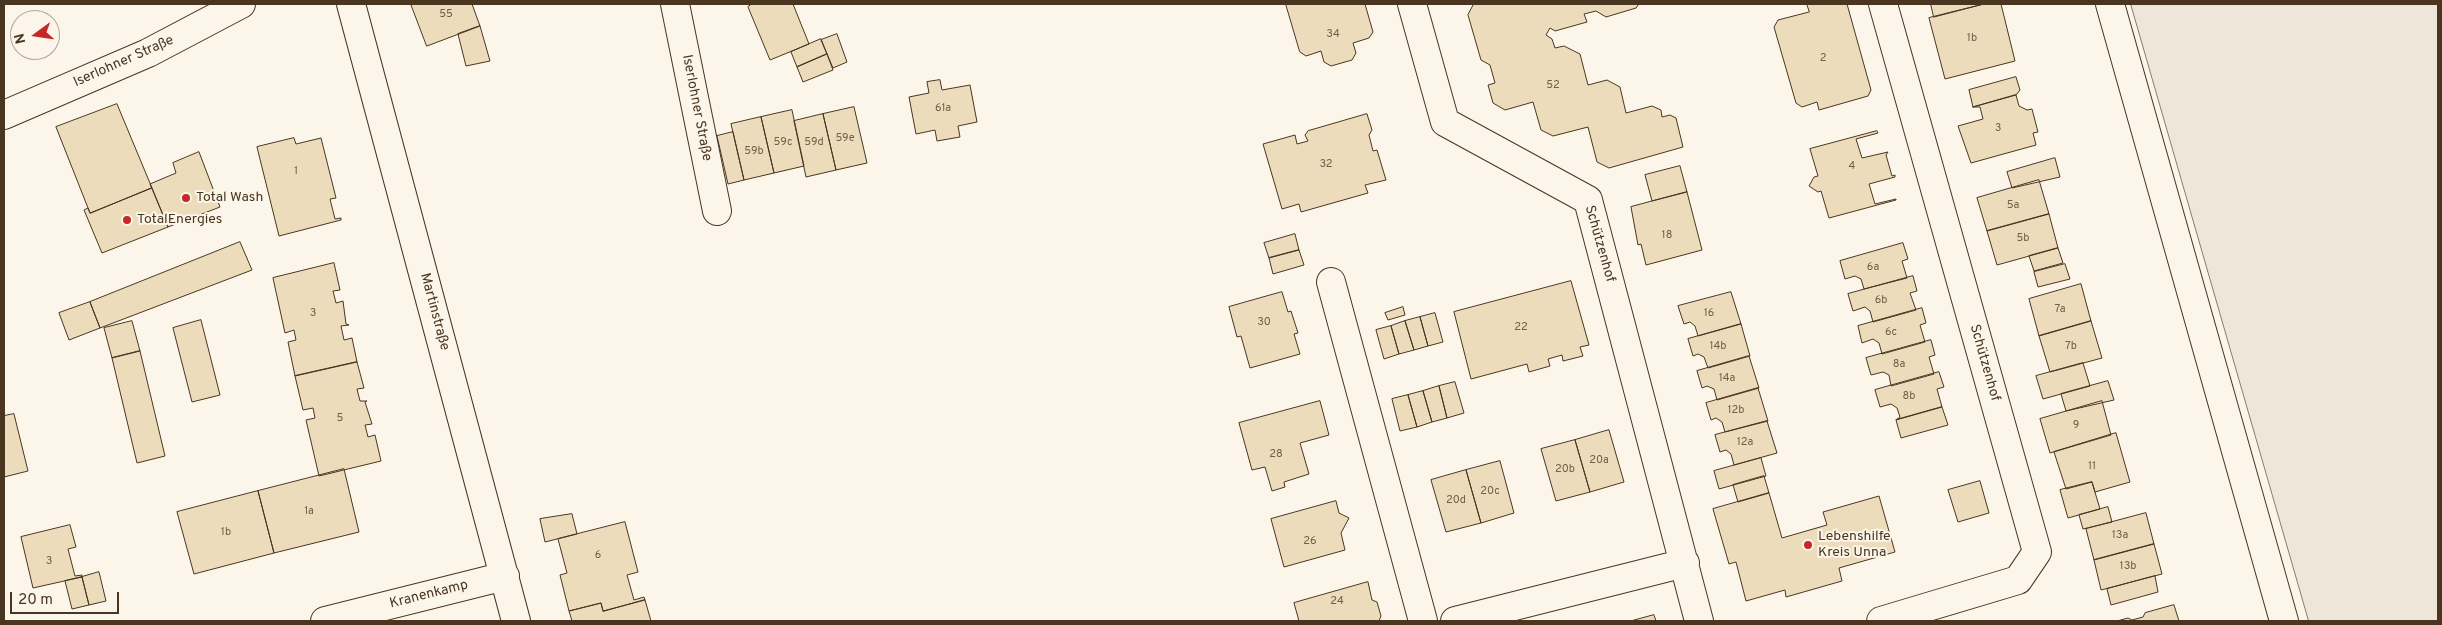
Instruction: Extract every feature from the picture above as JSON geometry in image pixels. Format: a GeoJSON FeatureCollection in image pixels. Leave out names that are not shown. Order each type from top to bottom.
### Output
{"type":"FeatureCollection","features":[{"type":"Feature","properties":{"kind":"street","name":"Iserlohner Straße"},"geometry":{"type":"LineString","coordinates":[[4,115],[148,53],[242,4]]}},
{"type":"Feature","properties":{"kind":"street","name":"Martinstraße"},"geometry":{"type":"LineString","coordinates":[[352,4],[516,621]]}},
{"type":"Feature","properties":{"kind":"street","name":"Iserlohner Straße"},"geometry":{"type":"LineString","coordinates":[[675,4],[717,212]]}},
{"type":"Feature","properties":{"kind":"street","name":"Schützenhof"},"geometry":{"type":"LineString","coordinates":[[1412,4],[1445,122],[1588,200],[1699,621]]}},
{"type":"Feature","properties":{"kind":"street","name":"Schützenhof"},"geometry":{"type":"LineString","coordinates":[[1881,621],[2018,580],[2037,552],[1883,4]]}},
{"type":"Feature","properties":{"kind":"street"},"geometry":{"type":"LineString","coordinates":[[2110,4],[2284,621]]}},
{"type":"Feature","properties":{"kind":"street"},"geometry":{"type":"LineString","coordinates":[[1331,282],[1423,621]]}},
{"type":"Feature","properties":{"kind":"street"},"geometry":{"type":"LineString","coordinates":[[1456,621],[1685,563]]}},
{"type":"Feature","properties":{"kind":"street","name":"Kranenkamp"},"geometry":{"type":"LineString","coordinates":[[325,621],[505,576]]}},
{"type":"Feature","properties":{"kind":"shaded area"},"geometry":{"type":"Polygon","coordinates":[[[2131,4],[2438,4],[2438,621],[2309,621],[2131,4]]]}},
{"type":"Feature","properties":{"kind":"building"},"geometry":{"type":"Polygon","coordinates":[[[411,4],[472,4],[480,26],[427,46],[411,4]]]}},
{"type":"Feature","properties":{"kind":"building"},"geometry":{"type":"Polygon","coordinates":[[[752,4],[793,4],[809,44],[770,60],[748,7],[752,4]]]}},
{"type":"Feature","properties":{"kind":"building"},"geometry":{"type":"Polygon","coordinates":[[[1286,4],[1365,4],[1373,32],[1369,38],[1353,43],[1356,53],[1352,60],[1331,66],[1324,62],[1321,51],[1306,56],[1300,52],[1286,4]]]}},
{"type":"Feature","properties":{"kind":"building"},"geometry":{"type":"Polygon","coordinates":[[[1474,4],[1639,4],[1636,8],[1606,17],[1596,11],[1584,14],[1587,22],[1555,31],[1550,28],[1546,35],[1552,39],[1555,48],[1564,46],[1580,54],[1588,85],[1607,80],[1620,87],[1626,113],[1652,106],[1661,110],[1662,117],[1670,115],[1676,118],[1683,147],[1609,168],[1597,162],[1588,127],[1553,136],[1541,130],[1533,102],[1505,110],[1493,103],[1488,85],[1495,83],[1490,65],[1481,60],[1468,15],[1474,4]]]}},
{"type":"Feature","properties":{"kind":"building"},"geometry":{"type":"Polygon","coordinates":[[[1807,4],[1847,4],[1871,90],[1868,96],[1819,110],[1817,102],[1802,107],[1796,103],[1774,27],[1778,20],[1809,12],[1807,4]]]}},
{"type":"Feature","properties":{"kind":"building"},"geometry":{"type":"Polygon","coordinates":[[[1931,4],[1984,4],[1934,17],[1931,4]]]}},
{"type":"Feature","properties":{"kind":"building"},"geometry":{"type":"Polygon","coordinates":[[[1984,4],[2001,4],[2015,61],[1945,79],[1929,18],[1984,4]]]}},
{"type":"Feature","properties":{"kind":"building"},"geometry":{"type":"Polygon","coordinates":[[[480,26],[490,61],[466,66],[458,34],[480,26]]]}},
{"type":"Feature","properties":{"kind":"building"},"geometry":{"type":"Polygon","coordinates":[[[837,34],[847,62],[833,68],[821,40],[837,34]]]}},
{"type":"Feature","properties":{"kind":"building"},"geometry":{"type":"Polygon","coordinates":[[[821,39],[827,54],[797,67],[791,52],[821,39]]]}},
{"type":"Feature","properties":{"kind":"building"},"geometry":{"type":"Polygon","coordinates":[[[827,54],[833,70],[803,82],[797,67],[827,54]]]}},
{"type":"Feature","properties":{"kind":"building"},"geometry":{"type":"Polygon","coordinates":[[[2016,77],[2020,90],[2016,95],[1973,107],[1969,90],[2016,77]]]}},
{"type":"Feature","properties":{"kind":"building"},"geometry":{"type":"Polygon","coordinates":[[[940,80],[942,90],[970,85],[977,122],[958,126],[960,137],[937,141],[935,130],[916,134],[909,97],[929,93],[927,82],[940,80]]]}},
{"type":"Feature","properties":{"kind":"building"},"geometry":{"type":"Polygon","coordinates":[[[2016,95],[2019,106],[2027,110],[2032,109],[2038,132],[2033,133],[2036,145],[1971,163],[1958,126],[1983,119],[1980,107],[1973,107],[2016,95]]]}},
{"type":"Feature","properties":{"kind":"building"},"geometry":{"type":"Polygon","coordinates":[[[117,104],[152,188],[90,213],[56,127],[117,104]]]}},
{"type":"Feature","properties":{"kind":"building"},"geometry":{"type":"Polygon","coordinates":[[[854,107],[867,163],[836,170],[823,114],[854,107]]]}},
{"type":"Feature","properties":{"kind":"building"},"geometry":{"type":"Polygon","coordinates":[[[792,110],[804,166],[774,173],[761,117],[792,110]]]}},
{"type":"Feature","properties":{"kind":"building"},"geometry":{"type":"Polygon","coordinates":[[[823,114],[836,170],[806,177],[794,121],[823,114]]]}},
{"type":"Feature","properties":{"kind":"building"},"geometry":{"type":"Polygon","coordinates":[[[1367,114],[1372,130],[1369,135],[1373,151],[1377,150],[1386,180],[1365,185],[1368,193],[1301,212],[1299,204],[1282,209],[1263,144],[1295,135],[1297,144],[1308,141],[1305,135],[1308,131],[1367,114]]]}},
{"type":"Feature","properties":{"kind":"building"},"geometry":{"type":"Polygon","coordinates":[[[761,117],[774,173],[744,180],[731,124],[761,117]]]}},
{"type":"Feature","properties":{"kind":"building"},"geometry":{"type":"Polygon","coordinates":[[[1877,131],[1878,133],[1856,139],[1862,158],[1888,152],[1886,155],[1892,176],[1895,175],[1895,177],[1869,184],[1875,204],[1896,200],[1829,218],[1821,191],[1818,192],[1809,186],[1814,177],[1818,176],[1810,149],[1877,131]]]}},
{"type":"Feature","properties":{"kind":"building"},"geometry":{"type":"Polygon","coordinates":[[[733,132],[744,180],[728,184],[717,136],[733,132]]]}},
{"type":"Feature","properties":{"kind":"building"},"geometry":{"type":"Polygon","coordinates":[[[294,138],[296,144],[321,138],[336,198],[330,199],[335,219],[341,218],[341,220],[279,236],[257,147],[294,138]]]}},
{"type":"Feature","properties":{"kind":"building","name":"Total Wash"},"geometry":{"type":"Polygon","coordinates":[[[199,152],[220,207],[168,227],[150,184],[176,173],[173,163],[199,152]]]}},
{"type":"Feature","properties":{"kind":"building"},"geometry":{"type":"Polygon","coordinates":[[[2055,158],[2060,177],[2012,188],[2007,172],[2055,158]]]}},
{"type":"Feature","properties":{"kind":"building"},"geometry":{"type":"Polygon","coordinates":[[[1680,166],[1687,192],[1652,201],[1645,175],[1680,166]]]}},
{"type":"Feature","properties":{"kind":"building"},"geometry":{"type":"Polygon","coordinates":[[[2039,180],[2049,214],[1987,231],[1977,198],[2039,180]]]}},
{"type":"Feature","properties":{"kind":"building","name":"TotalEnergies"},"geometry":{"type":"Polygon","coordinates":[[[152,188],[168,227],[102,253],[84,210],[88,208],[90,213],[152,188]]]}},
{"type":"Feature","properties":{"kind":"building"},"geometry":{"type":"Polygon","coordinates":[[[1687,192],[1702,250],[1646,265],[1641,244],[1638,245],[1631,207],[1687,192]]]}},
{"type":"Feature","properties":{"kind":"building"},"geometry":{"type":"Polygon","coordinates":[[[2049,214],[2058,248],[1997,265],[1987,231],[2049,214]]]}},
{"type":"Feature","properties":{"kind":"building"},"geometry":{"type":"Polygon","coordinates":[[[1295,234],[1299,250],[1269,258],[1264,243],[1295,234]]]}},
{"type":"Feature","properties":{"kind":"building"},"geometry":{"type":"Polygon","coordinates":[[[240,242],[252,270],[100,328],[90,302],[240,242]]]}},
{"type":"Feature","properties":{"kind":"building"},"geometry":{"type":"Polygon","coordinates":[[[1903,243],[1908,259],[1902,261],[1907,278],[1864,289],[1861,279],[1855,276],[1845,279],[1840,261],[1903,243]]]}},
{"type":"Feature","properties":{"kind":"building"},"geometry":{"type":"Polygon","coordinates":[[[2058,248],[2063,263],[2034,271],[2029,256],[2058,248]]]}},
{"type":"Feature","properties":{"kind":"building"},"geometry":{"type":"Polygon","coordinates":[[[1299,250],[1304,265],[1273,274],[1269,258],[1299,250]]]}},
{"type":"Feature","properties":{"kind":"building"},"geometry":{"type":"Polygon","coordinates":[[[334,263],[340,290],[333,291],[336,303],[343,301],[346,324],[349,325],[341,326],[344,340],[352,338],[357,362],[295,376],[288,342],[296,340],[294,330],[285,333],[273,278],[334,263]]]}},
{"type":"Feature","properties":{"kind":"building"},"geometry":{"type":"Polygon","coordinates":[[[2065,264],[2070,279],[2038,287],[2034,272],[2065,264]]]}},
{"type":"Feature","properties":{"kind":"building"},"geometry":{"type":"Polygon","coordinates":[[[1913,276],[1917,291],[1910,293],[1916,310],[1873,322],[1870,311],[1865,307],[1853,311],[1848,294],[1913,276]]]}},
{"type":"Feature","properties":{"kind":"building"},"geometry":{"type":"Polygon","coordinates":[[[1571,281],[1589,345],[1580,347],[1583,356],[1563,361],[1562,355],[1548,359],[1550,366],[1529,372],[1527,364],[1471,379],[1454,312],[1571,281]]]}},
{"type":"Feature","properties":{"kind":"building"},"geometry":{"type":"Polygon","coordinates":[[[2081,284],[2091,321],[2039,336],[2029,299],[2081,284]]]}},
{"type":"Feature","properties":{"kind":"building"},"geometry":{"type":"Polygon","coordinates":[[[1282,292],[1288,312],[1291,311],[1298,333],[1294,334],[1300,354],[1250,368],[1241,336],[1237,337],[1229,307],[1282,292]]]}},
{"type":"Feature","properties":{"kind":"building"},"geometry":{"type":"Polygon","coordinates":[[[1731,292],[1741,324],[1698,336],[1695,326],[1690,322],[1684,324],[1678,306],[1731,292]]]}},
{"type":"Feature","properties":{"kind":"building"},"geometry":{"type":"Polygon","coordinates":[[[90,302],[100,328],[69,340],[59,313],[90,302]]]}},
{"type":"Feature","properties":{"kind":"building"},"geometry":{"type":"Polygon","coordinates":[[[1403,307],[1405,315],[1388,320],[1385,313],[1403,307]]]}},
{"type":"Feature","properties":{"kind":"building"},"geometry":{"type":"Polygon","coordinates":[[[1922,308],[1926,323],[1920,325],[1925,342],[1882,354],[1879,343],[1873,339],[1862,343],[1858,326],[1922,308]]]}},
{"type":"Feature","properties":{"kind":"building"},"geometry":{"type":"Polygon","coordinates":[[[1435,313],[1443,342],[1428,346],[1420,317],[1435,313]]]}},
{"type":"Feature","properties":{"kind":"building"},"geometry":{"type":"Polygon","coordinates":[[[1420,317],[1428,346],[1414,350],[1405,321],[1420,317]]]}},
{"type":"Feature","properties":{"kind":"building"},"geometry":{"type":"Polygon","coordinates":[[[201,320],[220,395],[192,402],[173,328],[201,320]]]}},
{"type":"Feature","properties":{"kind":"building"},"geometry":{"type":"Polygon","coordinates":[[[132,321],[140,351],[112,358],[104,328],[132,321]]]}},
{"type":"Feature","properties":{"kind":"building"},"geometry":{"type":"Polygon","coordinates":[[[1405,321],[1414,350],[1399,354],[1391,326],[1405,321]]]}},
{"type":"Feature","properties":{"kind":"building"},"geometry":{"type":"Polygon","coordinates":[[[2091,321],[2102,358],[2050,372],[2039,336],[2091,321]]]}},
{"type":"Feature","properties":{"kind":"building"},"geometry":{"type":"Polygon","coordinates":[[[1741,324],[1750,356],[1708,368],[1704,357],[1698,354],[1693,356],[1688,339],[1741,324]]]}},
{"type":"Feature","properties":{"kind":"building"},"geometry":{"type":"Polygon","coordinates":[[[1391,326],[1399,354],[1384,359],[1376,330],[1391,326]]]}},
{"type":"Feature","properties":{"kind":"building"},"geometry":{"type":"Polygon","coordinates":[[[1931,340],[1935,355],[1929,357],[1934,374],[1891,386],[1889,375],[1883,372],[1871,375],[1866,358],[1931,340]]]}},
{"type":"Feature","properties":{"kind":"building"},"geometry":{"type":"Polygon","coordinates":[[[140,351],[165,456],[137,463],[112,358],[140,351]]]}},
{"type":"Feature","properties":{"kind":"building"},"geometry":{"type":"Polygon","coordinates":[[[1749,356],[1759,388],[1717,400],[1714,389],[1707,386],[1702,388],[1697,371],[1749,356]]]}},
{"type":"Feature","properties":{"kind":"building"},"geometry":{"type":"Polygon","coordinates":[[[357,362],[364,388],[357,389],[360,401],[367,401],[365,402],[372,424],[365,425],[368,437],[375,435],[381,461],[319,476],[306,420],[315,418],[313,408],[303,410],[295,376],[357,362]]]}},
{"type":"Feature","properties":{"kind":"building"},"geometry":{"type":"Polygon","coordinates":[[[2083,363],[2090,386],[2043,399],[2036,376],[2083,363]]]}},
{"type":"Feature","properties":{"kind":"building"},"geometry":{"type":"Polygon","coordinates":[[[1939,372],[1944,387],[1937,389],[1942,407],[1896,420],[1900,417],[1897,408],[1891,404],[1880,407],[1875,390],[1939,372]]]}},
{"type":"Feature","properties":{"kind":"building"},"geometry":{"type":"Polygon","coordinates":[[[2108,381],[2114,400],[2066,411],[2061,394],[2108,381]]]}},
{"type":"Feature","properties":{"kind":"building"},"geometry":{"type":"Polygon","coordinates":[[[1455,382],[1464,413],[1447,418],[1439,386],[1455,382]]]}},
{"type":"Feature","properties":{"kind":"building"},"geometry":{"type":"Polygon","coordinates":[[[1439,386],[1447,418],[1432,422],[1423,391],[1439,386]]]}},
{"type":"Feature","properties":{"kind":"building"},"geometry":{"type":"Polygon","coordinates":[[[1758,388],[1768,421],[1725,432],[1722,422],[1716,418],[1711,420],[1706,403],[1758,388]]]}},
{"type":"Feature","properties":{"kind":"building"},"geometry":{"type":"Polygon","coordinates":[[[1423,391],[1432,422],[1417,427],[1408,395],[1423,391]]]}},
{"type":"Feature","properties":{"kind":"building"},"geometry":{"type":"Polygon","coordinates":[[[1408,395],[1417,427],[1400,431],[1392,399],[1408,395]]]}},
{"type":"Feature","properties":{"kind":"building"},"geometry":{"type":"Polygon","coordinates":[[[1320,401],[1329,435],[1300,443],[1309,474],[1284,482],[1285,487],[1272,491],[1265,467],[1252,470],[1239,423],[1320,401]]]}},
{"type":"Feature","properties":{"kind":"building"},"geometry":{"type":"Polygon","coordinates":[[[2102,401],[2111,435],[2050,453],[2040,419],[2102,401]]]}},
{"type":"Feature","properties":{"kind":"building"},"geometry":{"type":"Polygon","coordinates":[[[1942,407],[1948,425],[1901,438],[1896,420],[1942,407]]]}},
{"type":"Feature","properties":{"kind":"building"},"geometry":{"type":"Polygon","coordinates":[[[14,414],[28,471],[4,477],[4,416],[14,414]]]}},
{"type":"Feature","properties":{"kind":"building"},"geometry":{"type":"Polygon","coordinates":[[[1767,421],[1777,453],[1734,465],[1731,454],[1726,450],[1720,452],[1715,435],[1767,421]]]}},
{"type":"Feature","properties":{"kind":"building"},"geometry":{"type":"Polygon","coordinates":[[[1609,430],[1624,482],[1590,492],[1575,440],[1609,430]]]}},
{"type":"Feature","properties":{"kind":"building"},"geometry":{"type":"Polygon","coordinates":[[[2116,433],[2130,482],[2095,492],[2092,482],[2066,489],[2054,452],[2116,433]]]}},
{"type":"Feature","properties":{"kind":"building"},"geometry":{"type":"Polygon","coordinates":[[[1575,440],[1590,492],[1556,501],[1541,449],[1575,440]]]}},
{"type":"Feature","properties":{"kind":"building"},"geometry":{"type":"Polygon","coordinates":[[[1761,458],[1766,476],[1719,489],[1714,471],[1761,458]]]}},
{"type":"Feature","properties":{"kind":"building"},"geometry":{"type":"Polygon","coordinates":[[[1500,461],[1514,513],[1481,523],[1466,470],[1500,461]]]}},
{"type":"Feature","properties":{"kind":"building"},"geometry":{"type":"Polygon","coordinates":[[[344,469],[359,532],[274,553],[258,491],[344,469]]]}},
{"type":"Feature","properties":{"kind":"building"},"geometry":{"type":"Polygon","coordinates":[[[1466,470],[1481,523],[1446,532],[1431,480],[1466,470]]]}},
{"type":"Feature","properties":{"kind":"building"},"geometry":{"type":"Polygon","coordinates":[[[1764,476],[1769,493],[1738,502],[1733,485],[1764,476]]]}},
{"type":"Feature","properties":{"kind":"building"},"geometry":{"type":"Polygon","coordinates":[[[1980,481],[1989,513],[1958,522],[1948,490],[1980,481]]]}},
{"type":"Feature","properties":{"kind":"building"},"geometry":{"type":"Polygon","coordinates":[[[2092,482],[2100,509],[2068,518],[2060,490],[2092,482]]]}},
{"type":"Feature","properties":{"kind":"building"},"geometry":{"type":"Polygon","coordinates":[[[258,491],[274,553],[194,574],[177,512],[258,491]]]}},
{"type":"Feature","properties":{"kind":"building","name":"Lebenshilfe Kreis Unna"},"geometry":{"type":"Polygon","coordinates":[[[1769,493],[1782,538],[1827,525],[1823,512],[1879,496],[1895,552],[1839,568],[1842,581],[1786,597],[1785,590],[1746,601],[1736,562],[1729,564],[1713,509],[1769,493]]]}},
{"type":"Feature","properties":{"kind":"building"},"geometry":{"type":"Polygon","coordinates":[[[1336,501],[1339,513],[1349,518],[1341,533],[1345,550],[1284,567],[1271,519],[1336,501]]]}},
{"type":"Feature","properties":{"kind":"building"},"geometry":{"type":"Polygon","coordinates":[[[2108,507],[2112,522],[2083,529],[2079,515],[2108,507]]]}},
{"type":"Feature","properties":{"kind":"building"},"geometry":{"type":"Polygon","coordinates":[[[2146,513],[2154,544],[2094,560],[2086,529],[2146,513]]]}},
{"type":"Feature","properties":{"kind":"building"},"geometry":{"type":"Polygon","coordinates":[[[572,514],[577,534],[545,542],[540,519],[572,514]]]}},
{"type":"Feature","properties":{"kind":"building"},"geometry":{"type":"Polygon","coordinates":[[[625,522],[638,572],[627,575],[634,600],[644,597],[645,600],[603,611],[601,603],[569,611],[560,575],[567,573],[558,539],[625,522]]]}},
{"type":"Feature","properties":{"kind":"building"},"geometry":{"type":"Polygon","coordinates":[[[70,525],[76,547],[68,549],[75,576],[82,575],[82,577],[33,588],[21,537],[70,525]]]}},
{"type":"Feature","properties":{"kind":"building"},"geometry":{"type":"Polygon","coordinates":[[[2154,544],[2162,574],[2101,590],[2094,560],[2154,544]]]}},
{"type":"Feature","properties":{"kind":"building"},"geometry":{"type":"Polygon","coordinates":[[[99,572],[106,601],[89,605],[82,577],[99,572]]]}},
{"type":"Feature","properties":{"kind":"building"},"geometry":{"type":"Polygon","coordinates":[[[2155,576],[2158,592],[2111,605],[2107,589],[2155,576]]]}},
{"type":"Feature","properties":{"kind":"building"},"geometry":{"type":"Polygon","coordinates":[[[82,577],[89,605],[72,609],[65,581],[82,577]]]}},
{"type":"Feature","properties":{"kind":"building"},"geometry":{"type":"Polygon","coordinates":[[[1368,582],[1372,600],[1377,602],[1381,616],[1379,621],[1299,621],[1294,603],[1368,582]]]}},
{"type":"Feature","properties":{"kind":"building"},"geometry":{"type":"Polygon","coordinates":[[[645,600],[651,621],[572,621],[569,611],[601,603],[603,611],[645,600]]]}},
{"type":"Feature","properties":{"kind":"building"},"geometry":{"type":"Polygon","coordinates":[[[2174,605],[2179,621],[2117,621],[2143,617],[2145,613],[2174,605]]]}},
{"type":"Feature","properties":{"kind":"building"},"geometry":{"type":"Polygon","coordinates":[[[1654,615],[1656,621],[1631,621],[1654,615]]]}},
{"type":"Feature","properties":{"kind":"place","name":"Total Wash"},"geometry":{"type":"Point","coordinates":[186,198]}},
{"type":"Feature","properties":{"kind":"place","name":"TotalEnergies"},"geometry":{"type":"Point","coordinates":[127,220]}},
{"type":"Feature","properties":{"kind":"place","name":"Lebenshilfe Kreis Unna"},"geometry":{"type":"Point","coordinates":[1808,545]}}]}
